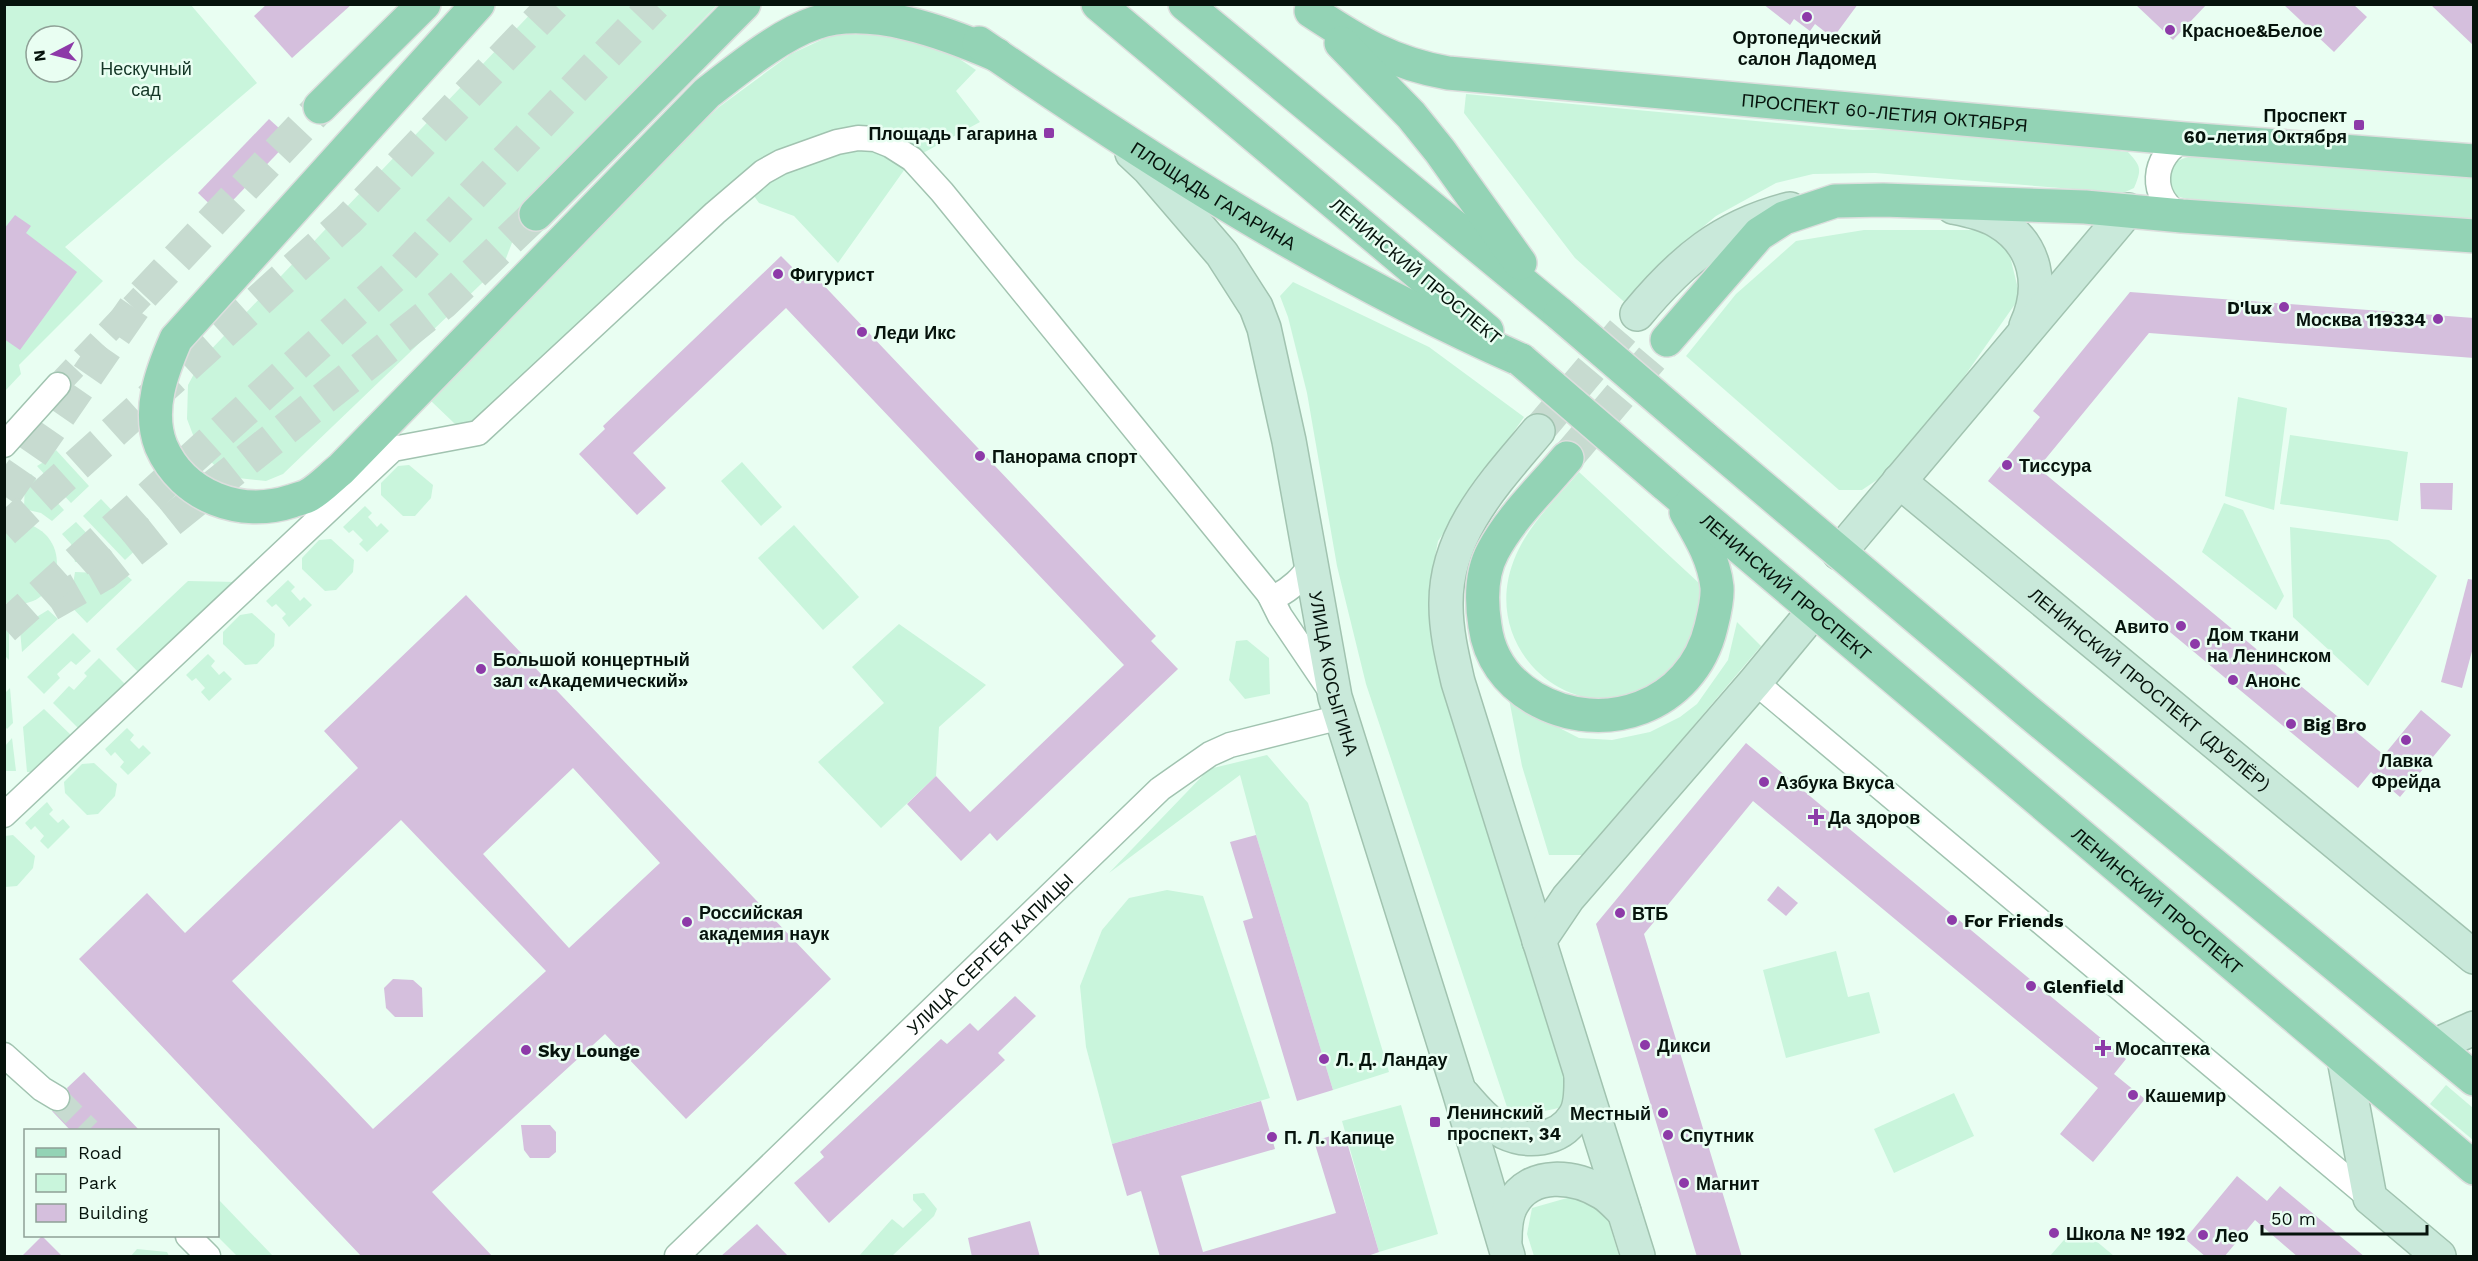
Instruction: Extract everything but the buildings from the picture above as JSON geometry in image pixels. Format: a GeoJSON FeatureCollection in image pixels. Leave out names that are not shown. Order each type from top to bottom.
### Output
{"type":"FeatureCollection","features":[{"type":"Feature","properties":{"kind":"main road"},"geometry":{"type":"LineString","coordinates":[[320,107],[424,4]]}},
{"type":"Feature","properties":{"kind":"main road"},"geometry":{"type":"LineString","coordinates":[[478,4],[176,339],[162,370],[157,392],[157,421],[161,445],[187,481],[213,499],[240,507],[275,507],[309,495],[341,469],[707,93],[740,68],[797,31],[816,22],[839,19],[893,21],[961,39],[997,55]]}},
{"type":"Feature","properties":{"kind":"main road"},"geometry":{"type":"LineString","coordinates":[[536,214],[744,4]]}},
{"type":"Feature","properties":{"kind":"main road","name":"ЛЕНИНСКИЙ ПРОСПЕКТ"},"geometry":{"type":"LineString","coordinates":[[1098,4],[2474,1168]]}},
{"type":"Feature","properties":{"kind":"main road"},"geometry":{"type":"LineString","coordinates":[[1185,4],[1560,314],[1839,553],[2474,1079]]}},
{"type":"Feature","properties":{"kind":"main road","name":"ПЛОЩАДЬ ГАГАРИНА"},"geometry":{"type":"LineString","coordinates":[[926,7],[1104,128],[1267,231],[1330,266],[1521,360]]}},
{"type":"Feature","properties":{"kind":"main road"},"geometry":{"type":"LineString","coordinates":[[1306,8],[1418,124],[1440,151],[1538,288],[1560,314]]}},
{"type":"Feature","properties":{"kind":"main road","name":"ПРОСПЕКТ 60-ЛЕТИЯ ОКТЯБРЯ"},"geometry":{"type":"LineString","coordinates":[[1306,8],[1369,49],[1390,58],[1448,73],[2185,139],[2474,161]]}},
{"type":"Feature","properties":{"kind":"main road","name":"УЛИЦА КОСЫГИНА"},"geometry":{"type":"LineString","coordinates":[[1104,128],[1149,168],[1202,228],[1242,283],[1256,308],[1270,351],[1338,707],[1460,1091],[1507,1251]]}},
{"type":"Feature","properties":{"kind":"main road"},"geometry":{"type":"LineString","coordinates":[[1637,314],[1682,264],[1738,226],[1768,214],[1835,201],[1923,201],[2128,210],[2182,216],[2474,236]]}},
{"type":"Feature","properties":{"kind":"main road"},"geometry":{"type":"LineString","coordinates":[[1667,340],[1759,234],[1784,218],[1835,201]]}},
{"type":"Feature","properties":{"kind":"main road"},"geometry":{"type":"LineString","coordinates":[[1923,201],[1978,213],[1997,221],[2014,235],[2029,255],[2036,276],[2036,295],[2022,336]]}},
{"type":"Feature","properties":{"kind":"main road"},"geometry":{"type":"LineString","coordinates":[[1839,553],[2128,210]]}},
{"type":"Feature","properties":{"kind":"main road"},"geometry":{"type":"LineString","coordinates":[[1538,431],[1469,519],[1458,541],[1449,572],[1446,604],[1447,628],[1458,682],[1638,1257]]}},
{"type":"Feature","properties":{"kind":"main road"},"geometry":{"type":"LineString","coordinates":[[1481,751],[1464,676],[1462,643],[1465,601],[1477,568],[1567,458]]}},
{"type":"Feature","properties":{"kind":"main road","name":"ЛЕНИНСКИЙ ПРОСПЕКТ (ДУБЛЁР)"},"geometry":{"type":"LineString","coordinates":[[1899,481],[2474,957]]}},
{"type":"Feature","properties":{"kind":"main road"},"geometry":{"type":"LineString","coordinates":[[1505,532],[1492,552],[1486,571],[1483,613],[1492,655],[1505,674],[1523,691],[1565,712],[1608,717],[1632,712],[1654,702],[1675,688],[1692,668],[1708,642],[1714,615],[1717,589],[1713,566],[1704,542],[1681,503],[1665,484]]}},
{"type":"Feature","properties":{"kind":"main road"},"geometry":{"type":"LineString","coordinates":[[1539,941],[1568,898],[1814,612]]}},
{"type":"Feature","properties":{"kind":"main road"},"geometry":{"type":"LineString","coordinates":[[2434,1046],[2474,1028]]}},
{"type":"Feature","properties":{"kind":"main road"},"geometry":{"type":"LineString","coordinates":[[2344,1059],[2370,1198],[2439,1257]]}},
{"type":"Feature","properties":{"kind":"main road"},"geometry":{"type":"LineString","coordinates":[[1460,1091],[1484,1118],[1503,1131],[1523,1139],[1544,1138],[1562,1129],[1575,1117],[1581,1098],[1581,1074]]}},
{"type":"Feature","properties":{"kind":"main road"},"geometry":{"type":"LineString","coordinates":[[1507,1251],[1505,1224],[1512,1204],[1526,1188],[1544,1180],[1562,1178],[1580,1182],[1605,1194],[1624,1212]]}},
{"type":"Feature","properties":{"kind":"street"},"geometry":{"type":"LineString","coordinates":[[4,815],[393,449],[478,433],[747,186],[781,162],[814,148],[858,138],[874,139],[890,145],[912,159],[942,192],[1269,594],[1280,616],[1338,707]]}},
{"type":"Feature","properties":{"kind":"street"},"geometry":{"type":"LineString","coordinates":[[2182,216],[2172,210],[2163,199],[2158,183],[2159,168],[2164,154],[2174,144],[2185,139]]}},
{"type":"Feature","properties":{"kind":"street"},"geometry":{"type":"LineString","coordinates":[[4,445],[58,385]]}},
{"type":"Feature","properties":{"kind":"street"},"geometry":{"type":"LineString","coordinates":[[1269,594],[1277,596],[1289,589],[1299,581],[1311,565]]}},
{"type":"Feature","properties":{"kind":"street"},"geometry":{"type":"LineString","coordinates":[[1755,682],[2370,1198]]}},
{"type":"Feature","properties":{"kind":"street","name":"УЛИЦА СЕРГЕЯ КАПИЦЫ"},"geometry":{"type":"LineString","coordinates":[[677,1257],[1160,789],[1210,754],[1338,707]]}},
{"type":"Feature","properties":{"kind":"street"},"geometry":{"type":"LineString","coordinates":[[4,1054],[42,1089],[57,1098]]}},
{"type":"Feature","properties":{"kind":"street"},"geometry":{"type":"LineString","coordinates":[[189,1237],[208,1257]]}},
{"type":"Feature","properties":{"kind":"green space","name":"Нескучный сад"},"geometry":{"type":"Polygon","coordinates":[[[5,5],[191,5],[257,83],[65,247],[103,281],[19,365],[21,374],[5,391],[5,5]]]}},
{"type":"Feature","properties":{"kind":"green space"},"geometry":{"type":"Polygon","coordinates":[[[539,5],[717,5],[529,198],[505,261],[283,474],[266,481],[238,478],[217,468],[198,448],[187,419],[188,385],[202,359],[539,5]]]}},
{"type":"Feature","properties":{"kind":"green space"},"geometry":{"type":"Polygon","coordinates":[[[834,34],[887,35],[940,46],[976,70],[956,91],[980,122],[912,159],[838,263],[794,216],[759,203],[747,186],[478,433],[454,423],[431,401],[642,179],[719,107],[791,54],[834,34]]]}},
{"type":"Feature","properties":{"kind":"green space"},"geometry":{"type":"Polygon","coordinates":[[[1466,94],[1853,130],[1917,129],[2128,152],[2136,161],[2139,172],[2134,188],[2123,193],[1875,173],[1813,174],[1776,183],[1716,216],[1679,247],[1631,308],[1575,258],[1464,113],[1466,94]]]}},
{"type":"Feature","properties":{"kind":"green space"},"geometry":{"type":"Polygon","coordinates":[[[2193,156],[2473,178],[2473,221],[2190,200],[2177,196],[2169,176],[2173,165],[2184,158],[2193,156]]]}},
{"type":"Feature","properties":{"kind":"green space"},"geometry":{"type":"Polygon","coordinates":[[[1864,230],[1980,230],[2008,248],[2020,297],[1905,461],[1862,490],[1839,490],[1686,356],[1736,294],[1796,241],[1864,230]]]}},
{"type":"Feature","properties":{"kind":"green space"},"geometry":{"type":"Polygon","coordinates":[[[1293,282],[1429,347],[1524,417],[1438,541],[1429,588],[1432,637],[1572,1091],[1562,1107],[1534,1112],[1507,1107],[1366,684],[1337,566],[1307,393],[1288,317],[1280,296],[1293,282]]]}},
{"type":"Feature","properties":{"kind":"green space"},"geometry":{"type":"Polygon","coordinates":[[[2238,397],[2287,408],[2274,510],[2225,496],[2238,397]]]}},
{"type":"Feature","properties":{"kind":"green space"},"geometry":{"type":"Polygon","coordinates":[[[2290,435],[2408,452],[2398,521],[2280,504],[2290,435]]]}},
{"type":"Feature","properties":{"kind":"green space"},"geometry":{"type":"Polygon","coordinates":[[[56,450],[89,486],[71,503],[37,466],[47,460],[56,450]]]}},
{"type":"Feature","properties":{"kind":"green space"},"geometry":{"type":"Polygon","coordinates":[[[742,462],[782,507],[761,526],[721,481],[742,462]]]}},
{"type":"Feature","properties":{"kind":"green space"},"geometry":{"type":"Polygon","coordinates":[[[409,465],[433,485],[431,498],[415,516],[403,516],[381,495],[381,483],[398,466],[409,465]]]}},
{"type":"Feature","properties":{"kind":"green space"},"geometry":{"type":"Polygon","coordinates":[[[1579,472],[1700,584],[1698,627],[1683,653],[1646,688],[1614,699],[1581,696],[1551,682],[1527,660],[1511,630],[1506,594],[1516,555],[1536,522],[1579,472]]]}},
{"type":"Feature","properties":{"kind":"green space"},"geometry":{"type":"Polygon","coordinates":[[[31,474],[64,510],[52,521],[41,513],[24,509],[25,479],[31,474]]]}},
{"type":"Feature","properties":{"kind":"green space"},"geometry":{"type":"Polygon","coordinates":[[[101,499],[143,543],[125,560],[83,516],[101,499]]]}},
{"type":"Feature","properties":{"kind":"green space"},"geometry":{"type":"Polygon","coordinates":[[[2224,503],[2243,510],[2284,596],[2276,610],[2202,552],[2224,503]]]}},
{"type":"Feature","properties":{"kind":"green space"},"geometry":{"type":"Polygon","coordinates":[[[365,506],[372,513],[368,517],[377,527],[381,523],[389,531],[367,552],[359,544],[363,540],[353,530],[349,533],[343,527],[365,506]]]}},
{"type":"Feature","properties":{"kind":"green space"},"geometry":{"type":"Polygon","coordinates":[[[16,522],[36,527],[49,539],[56,553],[56,569],[51,584],[41,597],[25,603],[4,603],[5,524],[16,522]]]}},
{"type":"Feature","properties":{"kind":"green space"},"geometry":{"type":"Polygon","coordinates":[[[76,522],[114,563],[75,562],[71,544],[62,534],[76,522]]]}},
{"type":"Feature","properties":{"kind":"green space"},"geometry":{"type":"Polygon","coordinates":[[[794,525],[859,597],[823,630],[758,558],[794,525]]]}},
{"type":"Feature","properties":{"kind":"green space"},"geometry":{"type":"Polygon","coordinates":[[[2290,527],[2389,540],[2437,576],[2368,686],[2293,617],[2290,527]]]}},
{"type":"Feature","properties":{"kind":"green space"},"geometry":{"type":"Polygon","coordinates":[[[331,539],[354,560],[353,572],[336,590],[325,591],[302,569],[302,558],[319,540],[331,539]]]}},
{"type":"Feature","properties":{"kind":"green space"},"geometry":{"type":"Polygon","coordinates":[[[75,572],[125,574],[132,580],[87,623],[64,599],[73,584],[75,572]]]}},
{"type":"Feature","properties":{"kind":"green space"},"geometry":{"type":"Polygon","coordinates":[[[288,580],[295,587],[291,591],[300,601],[304,597],[312,605],[289,627],[282,618],[286,614],[276,604],[272,607],[266,601],[288,580]]]}},
{"type":"Feature","properties":{"kind":"green space"},"geometry":{"type":"Polygon","coordinates":[[[188,581],[238,582],[140,674],[116,649],[188,581]]]}},
{"type":"Feature","properties":{"kind":"green space"},"geometry":{"type":"Polygon","coordinates":[[[48,610],[58,619],[22,652],[19,619],[35,618],[48,610]]]}},
{"type":"Feature","properties":{"kind":"green space"},"geometry":{"type":"Polygon","coordinates":[[[252,613],[275,634],[274,646],[257,664],[245,665],[223,644],[223,632],[240,615],[252,613]]]}},
{"type":"Feature","properties":{"kind":"green space"},"geometry":{"type":"Polygon","coordinates":[[[4,620],[9,620],[9,660],[5,656],[4,620]]]}},
{"type":"Feature","properties":{"kind":"green space"},"geometry":{"type":"Polygon","coordinates":[[[1737,622],[1761,646],[1584,855],[1549,855],[1522,766],[1508,694],[1538,717],[1579,738],[1612,740],[1650,732],[1680,717],[1697,704],[1728,660],[1737,622]]]}},
{"type":"Feature","properties":{"kind":"green space"},"geometry":{"type":"Polygon","coordinates":[[[899,624],[986,685],[939,727],[936,776],[881,828],[818,762],[884,703],[852,667],[899,624]]]}},
{"type":"Feature","properties":{"kind":"green space"},"geometry":{"type":"Polygon","coordinates":[[[73,633],[91,651],[76,665],[71,661],[57,674],[60,678],[44,694],[27,677],[73,633]]]}},
{"type":"Feature","properties":{"kind":"green space"},"geometry":{"type":"Polygon","coordinates":[[[1247,640],[1269,658],[1270,694],[1245,699],[1229,680],[1236,641],[1247,640]]]}},
{"type":"Feature","properties":{"kind":"green space"},"geometry":{"type":"Polygon","coordinates":[[[208,654],[215,661],[211,666],[219,675],[224,671],[232,679],[209,701],[201,692],[205,688],[196,678],[192,681],[186,675],[208,654]]]}},
{"type":"Feature","properties":{"kind":"green space"},"geometry":{"type":"Polygon","coordinates":[[[99,658],[126,685],[80,730],[53,703],[69,686],[74,690],[87,676],[84,673],[99,658]]]}},
{"type":"Feature","properties":{"kind":"green space"},"geometry":{"type":"Polygon","coordinates":[[[10,688],[13,723],[7,729],[5,726],[5,693],[10,688]]]}},
{"type":"Feature","properties":{"kind":"green space"},"geometry":{"type":"Polygon","coordinates":[[[44,709],[73,737],[37,772],[27,772],[23,727],[44,709]]]}},
{"type":"Feature","properties":{"kind":"green space"},"geometry":{"type":"Polygon","coordinates":[[[127,728],[134,735],[130,740],[139,749],[143,745],[151,753],[128,775],[120,767],[124,762],[115,752],[111,756],[105,749],[127,728]]]}},
{"type":"Feature","properties":{"kind":"green space"},"geometry":{"type":"Polygon","coordinates":[[[12,738],[16,771],[5,771],[5,746],[12,738]]]}},
{"type":"Feature","properties":{"kind":"green space"},"geometry":{"type":"Polygon","coordinates":[[[1267,755],[1308,803],[1389,1072],[1333,1090],[1240,775],[1109,873],[1209,769],[1267,755]]]}},
{"type":"Feature","properties":{"kind":"green space"},"geometry":{"type":"Polygon","coordinates":[[[94,763],[117,784],[115,796],[98,814],[87,815],[65,793],[64,782],[82,764],[94,763]]]}},
{"type":"Feature","properties":{"kind":"green space"},"geometry":{"type":"Polygon","coordinates":[[[47,802],[53,810],[49,814],[58,823],[63,819],[70,827],[48,849],[40,841],[44,836],[35,826],[31,830],[25,823],[47,802]]]}},
{"type":"Feature","properties":{"kind":"green space"},"geometry":{"type":"Polygon","coordinates":[[[13,835],[35,856],[33,868],[17,886],[5,887],[5,836],[13,835]]]}},
{"type":"Feature","properties":{"kind":"green space"},"geometry":{"type":"Polygon","coordinates":[[[1167,890],[1203,896],[1270,1098],[1112,1144],[1086,1047],[1080,986],[1102,930],[1129,898],[1167,890]]]}},
{"type":"Feature","properties":{"kind":"green space"},"geometry":{"type":"Polygon","coordinates":[[[1836,951],[1848,997],[1869,992],[1880,1033],[1786,1058],[1763,970],[1836,951]]]}},
{"type":"Feature","properties":{"kind":"green space"},"geometry":{"type":"Polygon","coordinates":[[[2446,1085],[2473,1108],[2473,1140],[2430,1104],[2446,1085]]]}},
{"type":"Feature","properties":{"kind":"green space"},"geometry":{"type":"Polygon","coordinates":[[[1954,1093],[1974,1136],[1894,1173],[1874,1129],[1954,1093]]]}},
{"type":"Feature","properties":{"kind":"green space"},"geometry":{"type":"Polygon","coordinates":[[[1401,1105],[1438,1234],[1379,1252],[1342,1121],[1401,1105]]]}},
{"type":"Feature","properties":{"kind":"green space"},"geometry":{"type":"Polygon","coordinates":[[[924,1193],[937,1209],[934,1216],[892,1256],[859,1256],[892,1219],[903,1228],[922,1210],[913,1200],[913,1194],[924,1193]]]}},
{"type":"Feature","properties":{"kind":"green space"},"geometry":{"type":"Polygon","coordinates":[[[1581,1194],[1605,1210],[1619,1256],[1534,1256],[1527,1234],[1532,1208],[1581,1194]]]}},
{"type":"Feature","properties":{"kind":"green space"},"geometry":{"type":"Polygon","coordinates":[[[219,1200],[273,1256],[237,1256],[218,1237],[219,1200]]]}},
{"type":"Feature","properties":{"kind":"green space"},"geometry":{"type":"Polygon","coordinates":[[[2077,1225],[2114,1256],[2050,1256],[2077,1225]]]}},
{"type":"Feature","properties":{"kind":"green space"},"geometry":{"type":"Polygon","coordinates":[[[137,1249],[167,1252],[169,1256],[131,1256],[137,1249]]]}},
{"type":"Feature","properties":{"kind":"tunnel"},"geometry":{"type":"LineString","coordinates":[[4,531],[348,220],[554,4]]}},
{"type":"Feature","properties":{"kind":"tunnel"},"geometry":{"type":"LineString","coordinates":[[4,628],[403,268],[655,4]]}},
{"type":"Feature","properties":{"kind":"tunnel"},"geometry":{"type":"LineString","coordinates":[[4,496],[142,296],[320,107]]}},
{"type":"Feature","properties":{"kind":"tunnel"},"geometry":{"type":"LineString","coordinates":[[50,605],[104,574],[443,303],[536,214]]}},
{"type":"Feature","properties":{"kind":"tunnel"},"geometry":{"type":"LineString","coordinates":[[58,385],[142,296]]}},
{"type":"Feature","properties":{"kind":"tunnel"},"geometry":{"type":"LineString","coordinates":[[1538,431],[1637,314]]}},
{"type":"Feature","properties":{"kind":"tunnel"},"geometry":{"type":"LineString","coordinates":[[1567,458],[1667,340]]}},
{"type":"Feature","properties":{"kind":"tunnel"},"geometry":{"type":"LineString","coordinates":[[57,1098],[88,1129]]}},
{"type":"Feature","properties":{"kind":"place","name":"Ортопедический салон Ладомед"},"geometry":{"type":"Point","coordinates":[1807,17]}},
{"type":"Feature","properties":{"kind":"place","name":"Красное&Белое"},"geometry":{"type":"Point","coordinates":[2170,30]}},
{"type":"Feature","properties":{"kind":"place","name":"Проспект 60-летия Октября"},"geometry":{"type":"Point","coordinates":[2359,125]}},
{"type":"Feature","properties":{"kind":"place","name":"Площадь Гагарина"},"geometry":{"type":"Point","coordinates":[1049,133]}},
{"type":"Feature","properties":{"kind":"place","name":"Фигурист"},"geometry":{"type":"Point","coordinates":[778,274]}},
{"type":"Feature","properties":{"kind":"place","name":"D'lux"},"geometry":{"type":"Point","coordinates":[2284,307]}},
{"type":"Feature","properties":{"kind":"place","name":"Москва 119334"},"geometry":{"type":"Point","coordinates":[2438,319]}},
{"type":"Feature","properties":{"kind":"place","name":"Леди Икс"},"geometry":{"type":"Point","coordinates":[862,332]}},
{"type":"Feature","properties":{"kind":"place","name":"Панорама спорт"},"geometry":{"type":"Point","coordinates":[980,456]}},
{"type":"Feature","properties":{"kind":"place","name":"Тиссура"},"geometry":{"type":"Point","coordinates":[2007,465]}},
{"type":"Feature","properties":{"kind":"place","name":"Авито"},"geometry":{"type":"Point","coordinates":[2181,626]}},
{"type":"Feature","properties":{"kind":"place","name":"Дом ткани на Ленинском"},"geometry":{"type":"Point","coordinates":[2195,644]}},
{"type":"Feature","properties":{"kind":"place","name":"Большой концертный зал «Академический»"},"geometry":{"type":"Point","coordinates":[481,669]}},
{"type":"Feature","properties":{"kind":"place","name":"Анонс"},"geometry":{"type":"Point","coordinates":[2233,680]}},
{"type":"Feature","properties":{"kind":"place","name":"Big Bro"},"geometry":{"type":"Point","coordinates":[2291,724]}},
{"type":"Feature","properties":{"kind":"place","name":"Лавка Фрейда"},"geometry":{"type":"Point","coordinates":[2406,740]}},
{"type":"Feature","properties":{"kind":"place","name":"Азбука Вкуса"},"geometry":{"type":"Point","coordinates":[1764,782]}},
{"type":"Feature","properties":{"kind":"place","name":"Да здоров"},"geometry":{"type":"Point","coordinates":[1816,817]}},
{"type":"Feature","properties":{"kind":"place","name":"ВТБ"},"geometry":{"type":"Point","coordinates":[1620,913]}},
{"type":"Feature","properties":{"kind":"place","name":"For Friends"},"geometry":{"type":"Point","coordinates":[1952,920]}},
{"type":"Feature","properties":{"kind":"place","name":"Российская академия наук"},"geometry":{"type":"Point","coordinates":[687,922]}},
{"type":"Feature","properties":{"kind":"place","name":"Glenfield"},"geometry":{"type":"Point","coordinates":[2031,986]}},
{"type":"Feature","properties":{"kind":"place","name":"Дикси"},"geometry":{"type":"Point","coordinates":[1645,1045]}},
{"type":"Feature","properties":{"kind":"place","name":"Мосаптека"},"geometry":{"type":"Point","coordinates":[2103,1048]}},
{"type":"Feature","properties":{"kind":"place","name":"Sky Lounge"},"geometry":{"type":"Point","coordinates":[526,1050]}},
{"type":"Feature","properties":{"kind":"place","name":"Л. Д. Ландау"},"geometry":{"type":"Point","coordinates":[1324,1059]}},
{"type":"Feature","properties":{"kind":"place","name":"Кашемир"},"geometry":{"type":"Point","coordinates":[2133,1095]}},
{"type":"Feature","properties":{"kind":"place","name":"Местный"},"geometry":{"type":"Point","coordinates":[1663,1113]}},
{"type":"Feature","properties":{"kind":"place","name":"Ленинский проспект, 34"},"geometry":{"type":"Point","coordinates":[1435,1122]}},
{"type":"Feature","properties":{"kind":"place","name":"Спутник"},"geometry":{"type":"Point","coordinates":[1668,1135]}},
{"type":"Feature","properties":{"kind":"place","name":"П. Л. Капице"},"geometry":{"type":"Point","coordinates":[1272,1137]}},
{"type":"Feature","properties":{"kind":"place","name":"Магнит"},"geometry":{"type":"Point","coordinates":[1684,1183]}},
{"type":"Feature","properties":{"kind":"place","name":"Школа № 192"},"geometry":{"type":"Point","coordinates":[2054,1233]}},
{"type":"Feature","properties":{"kind":"place","name":"Лео"},"geometry":{"type":"Point","coordinates":[2203,1235]}}]}
